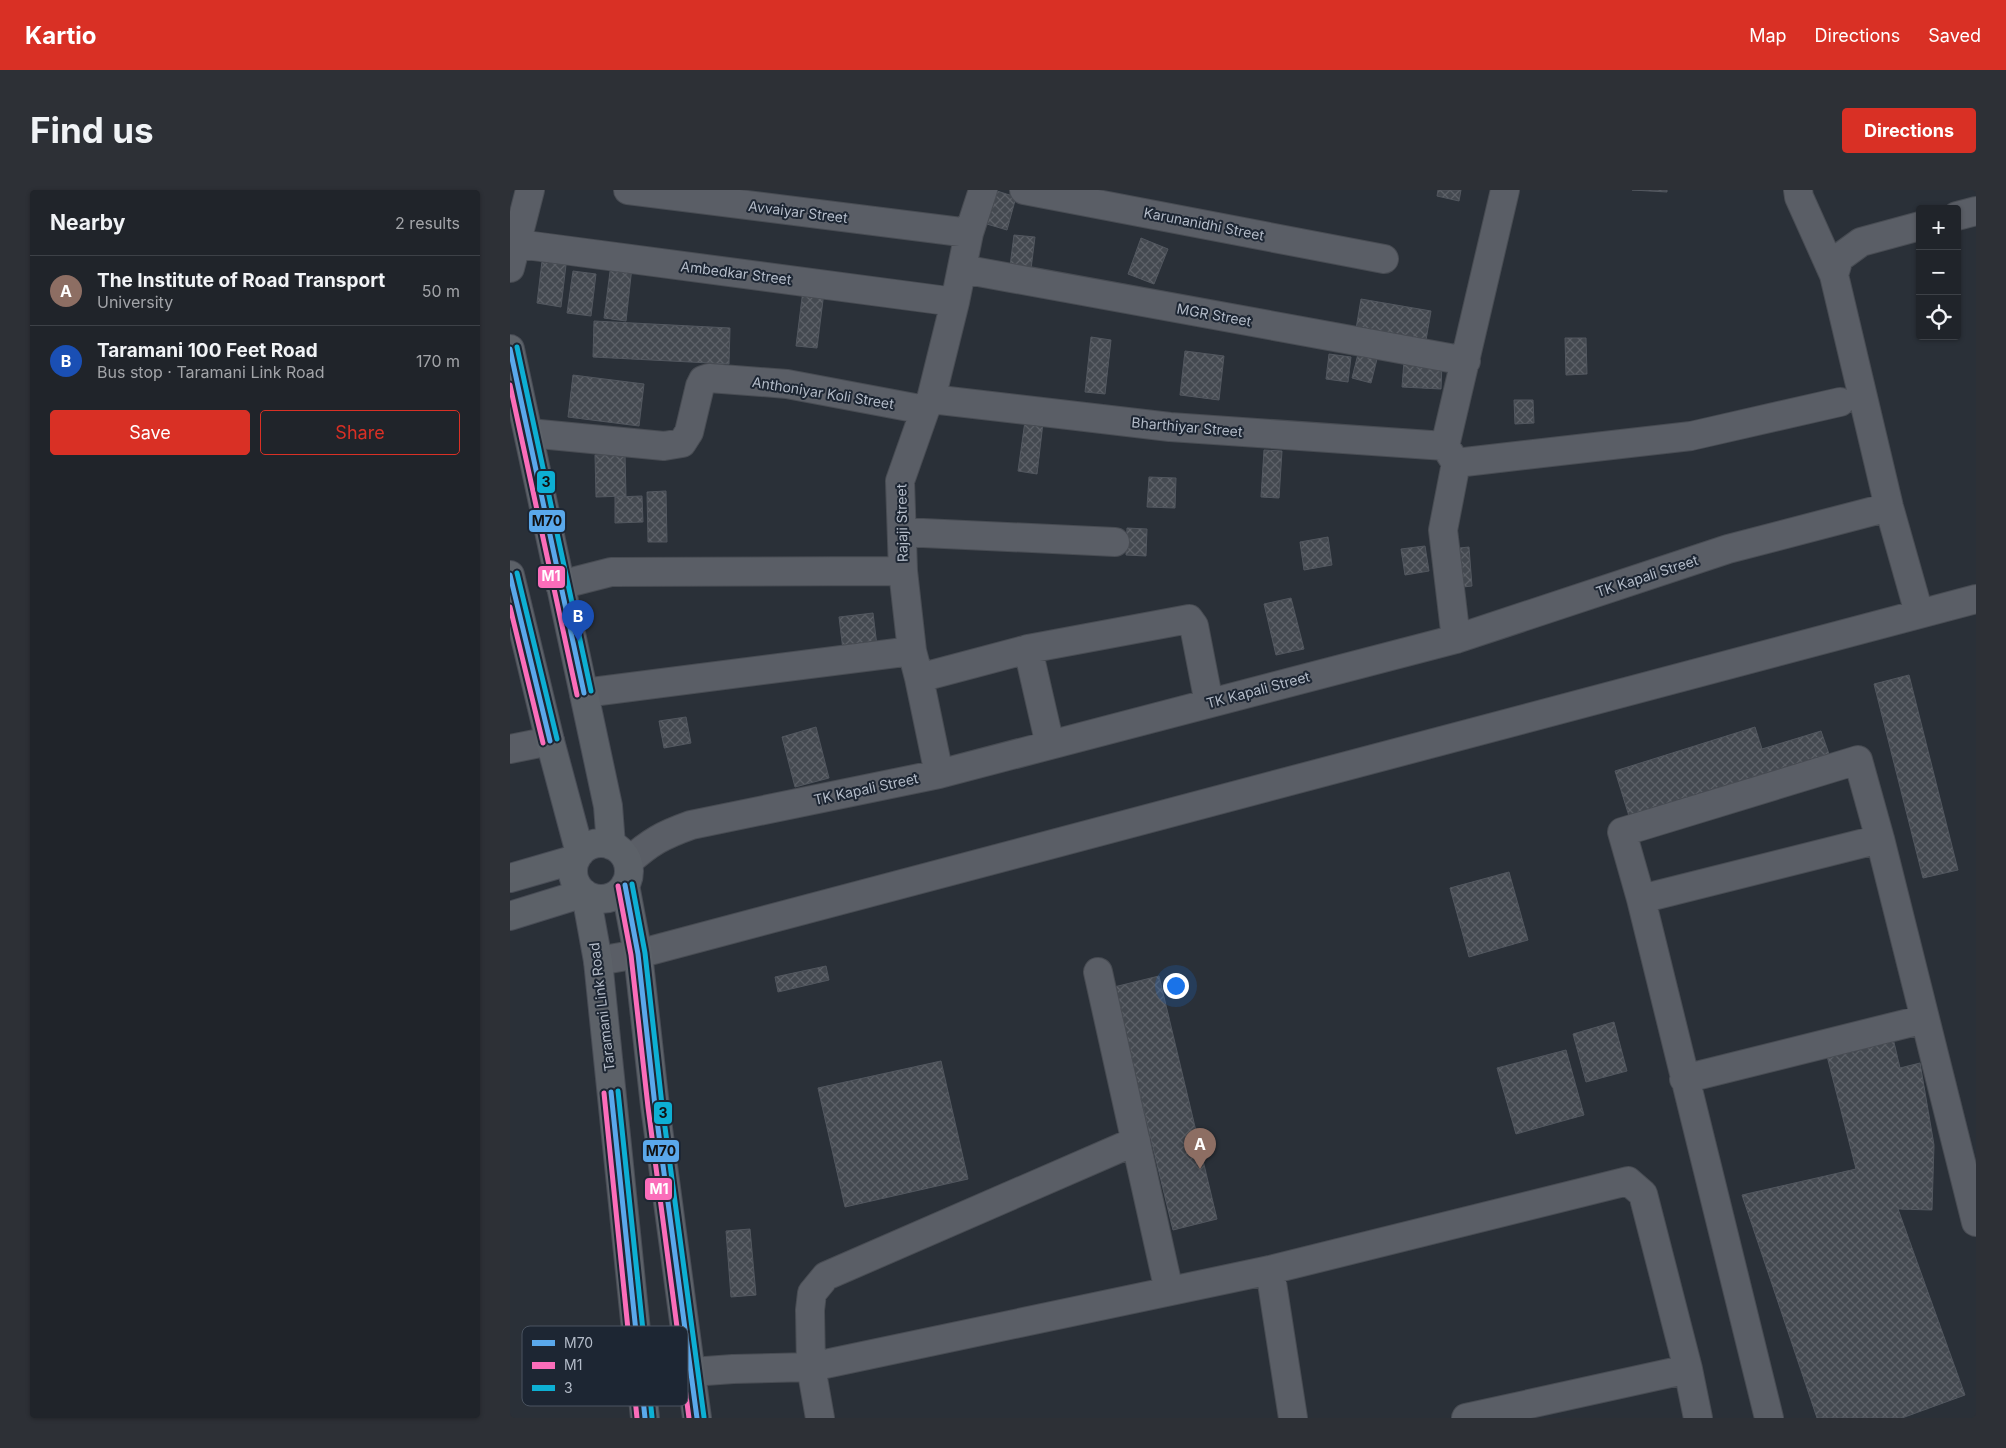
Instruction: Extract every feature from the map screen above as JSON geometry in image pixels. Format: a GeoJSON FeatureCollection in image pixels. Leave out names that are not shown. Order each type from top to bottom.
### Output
{"type":"FeatureCollection","features":[{"type":"Feature","properties":{"kind":"main road"},"geometry":{"type":"LineString","coordinates":[[510,349],[621,864],[638,954],[655,1106],[686,1326]]}},
{"type":"Feature","properties":{"kind":"main road"},"geometry":{"type":"LineString","coordinates":[[510,575],[513,605],[550,741],[578,856],[574,874],[579,888],[585,894],[600,900],[608,899],[621,892],[621,864],[604,843],[591,845],[578,856],[510,878]]}},
{"type":"Feature","properties":{"kind":"main road"},"geometry":{"type":"LineString","coordinates":[[510,916],[585,894]]}},
{"type":"Feature","properties":{"kind":"main road","name":"Taramani Link Road"},"geometry":{"type":"LineString","coordinates":[[585,894],[598,961],[636,1326]]}},
{"type":"Feature","properties":{"kind":"main road"},"geometry":{"type":"LineString","coordinates":[[688,1343],[697,1418]]}},
{"type":"Feature","properties":{"kind":"street"},"geometry":{"type":"LineString","coordinates":[[514,256],[530,190]]}},
{"type":"Feature","properties":{"kind":"street","name":"Avvaiyar Street"},"geometry":{"type":"LineString","coordinates":[[628,190],[969,233]]}},
{"type":"Feature","properties":{"kind":"street","name":"Rajaji Street"},"geometry":{"type":"LineString","coordinates":[[939,774],[912,651],[904,571],[900,481],[928,404],[955,302],[969,233],[983,190]]}},
{"type":"Feature","properties":{"kind":"street","name":"Karunanidhi Street"},"geometry":{"type":"LineString","coordinates":[[1024,190],[1132,200],[1384,259]]}},
{"type":"Feature","properties":{"kind":"street"},"geometry":{"type":"LineString","coordinates":[[1456,639],[1443,530],[1451,455],[1466,361],[1505,190]]}},
{"type":"Feature","properties":{"kind":"street"},"geometry":{"type":"LineString","coordinates":[[1798,190],[1799,197],[1834,275],[1890,507],[1919,613]]}},
{"type":"Feature","properties":{"kind":"street"},"geometry":{"type":"LineString","coordinates":[[1961,215],[1976,211]]}},
{"type":"Feature","properties":{"kind":"street"},"geometry":{"type":"LineString","coordinates":[[1834,275],[1839,258],[1861,242],[1916,227]]}},
{"type":"Feature","properties":{"kind":"street","name":"Ambedkar Street"},"geometry":{"type":"LineString","coordinates":[[514,256],[955,302]]}},
{"type":"Feature","properties":{"kind":"street","name":"MGR Street"},"geometry":{"type":"LineString","coordinates":[[962,269],[1466,361]]}},
{"type":"Feature","properties":{"kind":"street","name":"Anthoniyar Koli Street"},"geometry":{"type":"LineString","coordinates":[[529,433],[664,446],[682,443],[689,432],[700,386],[703,380],[709,378],[786,384],[928,404]]}},
{"type":"Feature","properties":{"kind":"street","name":"Bharthiyar Street"},"geometry":{"type":"LineString","coordinates":[[928,404],[1451,455],[1691,436],[1840,402]]}},
{"type":"Feature","properties":{"kind":"street","name":"TK Kapali Street"},"geometry":{"type":"LineString","coordinates":[[621,864],[661,836],[691,825],[939,774],[1456,639],[1728,549],[1890,507]]}},
{"type":"Feature","properties":{"kind":"street"},"geometry":{"type":"LineString","coordinates":[[902,532],[1115,542]]}},
{"type":"Feature","properties":{"kind":"street"},"geometry":{"type":"LineString","coordinates":[[560,585],[611,572],[904,571]]}},
{"type":"Feature","properties":{"kind":"street"},"geometry":{"type":"LineString","coordinates":[[598,961],[638,954],[1976,599]]}},
{"type":"Feature","properties":{"kind":"street"},"geometry":{"type":"LineString","coordinates":[[919,678],[1028,650],[1189,619],[1194,626],[1209,703]]}},
{"type":"Feature","properties":{"kind":"street"},"geometry":{"type":"LineString","coordinates":[[1028,650],[1050,745]]}},
{"type":"Feature","properties":{"kind":"street"},"geometry":{"type":"LineString","coordinates":[[584,693],[912,651]]}},
{"type":"Feature","properties":{"kind":"street"},"geometry":{"type":"LineString","coordinates":[[510,749],[550,741]]}},
{"type":"Feature","properties":{"kind":"street"},"geometry":{"type":"LineString","coordinates":[[1769,1418],[1641,900],[1622,832],[1858,760],[1880,839],[1976,1222]]}},
{"type":"Feature","properties":{"kind":"street"},"geometry":{"type":"LineString","coordinates":[[1641,900],[1880,839]]}},
{"type":"Feature","properties":{"kind":"street"},"geometry":{"type":"LineString","coordinates":[[1098,972],[1168,1291]]}},
{"type":"Feature","properties":{"kind":"street"},"geometry":{"type":"LineString","coordinates":[[1684,1079],[1925,1019]]}},
{"type":"Feature","properties":{"kind":"street"},"geometry":{"type":"LineString","coordinates":[[820,1418],[811,1367],[810,1310],[812,1293],[826,1276],[1136,1141]]}},
{"type":"Feature","properties":{"kind":"street"},"geometry":{"type":"LineString","coordinates":[[692,1372],[733,1368],[811,1367],[1270,1270],[1628,1181],[1643,1194],[1688,1369],[1698,1418]]}},
{"type":"Feature","properties":{"kind":"street"},"geometry":{"type":"LineString","coordinates":[[1270,1270],[1293,1418]]}},
{"type":"Feature","properties":{"kind":"street"},"geometry":{"type":"LineString","coordinates":[[1466,1418],[1688,1369]]}},
{"type":"Feature","properties":{"kind":"building"},"geometry":{"type":"Polygon","coordinates":[[[994,190],[1016,197],[1007,230],[980,222],[994,190]]]}},
{"type":"Feature","properties":{"kind":"building"},"geometry":{"type":"Polygon","coordinates":[[[1438,190],[1461,190],[1459,201],[1437,196],[1438,190]]]}},
{"type":"Feature","properties":{"kind":"building"},"geometry":{"type":"Polygon","coordinates":[[[1632,190],[1667,190],[1667,192],[1632,190]]]}},
{"type":"Feature","properties":{"kind":"building"},"geometry":{"type":"Polygon","coordinates":[[[1014,235],[1035,237],[1031,269],[1010,266],[1014,235]]]}},
{"type":"Feature","properties":{"kind":"building"},"geometry":{"type":"Polygon","coordinates":[[[1141,238],[1168,249],[1154,284],[1128,274],[1141,238]]]}},
{"type":"Feature","properties":{"kind":"building"},"geometry":{"type":"Polygon","coordinates":[[[542,261],[566,265],[561,307],[537,303],[542,261]]]}},
{"type":"Feature","properties":{"kind":"building"},"geometry":{"type":"Polygon","coordinates":[[[611,264],[632,267],[626,321],[604,318],[611,264]]]}},
{"type":"Feature","properties":{"kind":"building"},"geometry":{"type":"Polygon","coordinates":[[[573,271],[596,274],[591,316],[567,313],[573,271]]]}},
{"type":"Feature","properties":{"kind":"building"},"geometry":{"type":"Polygon","coordinates":[[[803,290],[824,292],[817,348],[796,346],[803,290]]]}},
{"type":"Feature","properties":{"kind":"building"},"geometry":{"type":"Polygon","coordinates":[[[1361,299],[1431,311],[1426,340],[1356,329],[1361,299]]]}},
{"type":"Feature","properties":{"kind":"building"},"geometry":{"type":"Polygon","coordinates":[[[594,321],[730,328],[729,364],[593,357],[594,321]]]}},
{"type":"Feature","properties":{"kind":"building"},"geometry":{"type":"Polygon","coordinates":[[[1091,337],[1111,340],[1105,394],[1085,392],[1091,337]]]}},
{"type":"Feature","properties":{"kind":"building"},"geometry":{"type":"Polygon","coordinates":[[[1565,338],[1586,338],[1587,374],[1566,375],[1565,338]]]}},
{"type":"Feature","properties":{"kind":"building"},"geometry":{"type":"Polygon","coordinates":[[[1359,350],[1378,355],[1371,383],[1352,378],[1359,350]]]}},
{"type":"Feature","properties":{"kind":"building"},"geometry":{"type":"Polygon","coordinates":[[[1185,351],[1224,356],[1219,400],[1180,395],[1185,351]]]}},
{"type":"Feature","properties":{"kind":"building"},"geometry":{"type":"Polygon","coordinates":[[[1329,354],[1351,357],[1348,382],[1326,379],[1329,354]]]}},
{"type":"Feature","properties":{"kind":"building"},"geometry":{"type":"Polygon","coordinates":[[[1404,361],[1442,363],[1441,389],[1402,387],[1404,361]]]}},
{"type":"Feature","properties":{"kind":"building"},"geometry":{"type":"Polygon","coordinates":[[[573,375],[644,384],[639,426],[568,417],[573,375]]]}},
{"type":"Feature","properties":{"kind":"building"},"geometry":{"type":"Polygon","coordinates":[[[1514,400],[1533,400],[1534,423],[1515,424],[1514,400]]]}},
{"type":"Feature","properties":{"kind":"building"},"geometry":{"type":"Polygon","coordinates":[[[1025,421],[1043,423],[1037,474],[1018,471],[1025,421]]]}},
{"type":"Feature","properties":{"kind":"building"},"geometry":{"type":"Polygon","coordinates":[[[1264,450],[1282,451],[1279,498],[1261,497],[1264,450]]]}},
{"type":"Feature","properties":{"kind":"building"},"geometry":{"type":"Polygon","coordinates":[[[625,454],[626,496],[596,497],[595,455],[625,454]]]}},
{"type":"Feature","properties":{"kind":"building"},"geometry":{"type":"Polygon","coordinates":[[[1149,477],[1176,478],[1175,508],[1147,507],[1149,477]]]}},
{"type":"Feature","properties":{"kind":"building"},"geometry":{"type":"Polygon","coordinates":[[[666,491],[667,542],[648,542],[647,492],[666,491]]]}},
{"type":"Feature","properties":{"kind":"building"},"geometry":{"type":"Polygon","coordinates":[[[642,496],[643,522],[615,523],[615,497],[642,496]]]}},
{"type":"Feature","properties":{"kind":"building"},"geometry":{"type":"Polygon","coordinates":[[[1127,528],[1147,529],[1146,556],[1126,555],[1127,528]]]}},
{"type":"Feature","properties":{"kind":"building"},"geometry":{"type":"Polygon","coordinates":[[[1328,537],[1332,565],[1304,570],[1300,542],[1328,537]]]}},
{"type":"Feature","properties":{"kind":"building"},"geometry":{"type":"Polygon","coordinates":[[[1425,546],[1429,571],[1405,575],[1401,549],[1425,546]]]}},
{"type":"Feature","properties":{"kind":"building"},"geometry":{"type":"Polygon","coordinates":[[[1469,547],[1472,586],[1454,588],[1450,549],[1469,547]]]}},
{"type":"Feature","properties":{"kind":"building"},"geometry":{"type":"Polygon","coordinates":[[[1291,598],[1304,649],[1276,655],[1264,604],[1291,598]]]}},
{"type":"Feature","properties":{"kind":"building"},"geometry":{"type":"Polygon","coordinates":[[[873,613],[877,646],[843,650],[839,617],[873,613]]]}},
{"type":"Feature","properties":{"kind":"building"},"geometry":{"type":"Polygon","coordinates":[[[1909,675],[1958,870],[1923,878],[1874,684],[1909,675]]]}},
{"type":"Feature","properties":{"kind":"building"},"geometry":{"type":"Polygon","coordinates":[[[686,717],[691,743],[664,748],[659,721],[686,717]]]}},
{"type":"Feature","properties":{"kind":"building"},"geometry":{"type":"Polygon","coordinates":[[[816,727],[829,778],[795,787],[782,737],[816,727]]]}},
{"type":"Feature","properties":{"kind":"building"},"geometry":{"type":"Polygon","coordinates":[[[1755,727],[1762,749],[1821,731],[1829,754],[1629,816],[1615,771],[1755,727]]]}},
{"type":"Feature","properties":{"kind":"building"},"geometry":{"type":"Polygon","coordinates":[[[1509,872],[1528,940],[1469,957],[1450,888],[1509,872]]]}},
{"type":"Feature","properties":{"kind":"building"},"geometry":{"type":"Polygon","coordinates":[[[826,966],[829,980],[778,992],[775,977],[826,966]]]}},
{"type":"Feature","properties":{"kind":"building"},"geometry":{"type":"Polygon","coordinates":[[[1159,976],[1217,1219],[1173,1230],[1114,987],[1159,976]]]}},
{"type":"Feature","properties":{"kind":"building"},"geometry":{"type":"Polygon","coordinates":[[[1614,1022],[1627,1071],[1586,1082],[1573,1034],[1614,1022]]]}},
{"type":"Feature","properties":{"kind":"building"},"geometry":{"type":"Polygon","coordinates":[[[1893,1038],[1900,1068],[1920,1063],[1934,1145],[1932,1210],[1898,1209],[1965,1395],[1902,1418],[1817,1418],[1742,1195],[1856,1169],[1827,1056],[1893,1038]]]}},
{"type":"Feature","properties":{"kind":"building"},"geometry":{"type":"Polygon","coordinates":[[[1566,1050],[1584,1115],[1516,1134],[1497,1068],[1566,1050]]]}},
{"type":"Feature","properties":{"kind":"building"},"geometry":{"type":"Polygon","coordinates":[[[941,1061],[968,1179],[845,1207],[818,1088],[941,1061]]]}},
{"type":"Feature","properties":{"kind":"building"},"geometry":{"type":"Polygon","coordinates":[[[750,1229],[756,1295],[731,1297],[726,1231],[750,1229]]]}},
{"type":"Feature","properties":{"kind":"transit line","name":"3"},"geometry":{"type":"LineString","coordinates":[[517,347],[591,691]]}},
{"type":"Feature","properties":{"kind":"transit line","name":"M70"},"geometry":{"type":"LineString","coordinates":[[510,349],[584,693]]}},
{"type":"Feature","properties":{"kind":"transit line","name":"M1"},"geometry":{"type":"LineString","coordinates":[[510,385],[577,695]]}},
{"type":"Feature","properties":{"kind":"transit line","name":"3"},"geometry":{"type":"LineString","coordinates":[[517,573],[557,739]]}},
{"type":"Feature","properties":{"kind":"transit line","name":"M70"},"geometry":{"type":"LineString","coordinates":[[510,575],[550,741]]}},
{"type":"Feature","properties":{"kind":"transit line","name":"M1"},"geometry":{"type":"LineString","coordinates":[[510,607],[543,743]]}},
{"type":"Feature","properties":{"kind":"transit line","name":"3"},"geometry":{"type":"LineString","coordinates":[[632,884],[645,953],[662,1105],[704,1417]]}},
{"type":"Feature","properties":{"kind":"transit line","name":"M70"},"geometry":{"type":"LineString","coordinates":[[625,885],[638,954],[655,1106],[685,1326]]}},
{"type":"Feature","properties":{"kind":"transit line","name":"M1"},"geometry":{"type":"LineString","coordinates":[[618,886],[631,955],[648,1107],[677,1326]]}},
{"type":"Feature","properties":{"kind":"transit line","name":"3"},"geometry":{"type":"LineString","coordinates":[[618,1091],[643,1326]]}},
{"type":"Feature","properties":{"kind":"transit line","name":"M70"},"geometry":{"type":"LineString","coordinates":[[611,1092],[635,1326]]}},
{"type":"Feature","properties":{"kind":"transit line","name":"M1"},"geometry":{"type":"LineString","coordinates":[[604,1093],[628,1326]]}},
{"type":"Feature","properties":{"kind":"transit line","name":"M70"},"geometry":{"type":"LineString","coordinates":[[688,1351],[697,1418]]}},
{"type":"Feature","properties":{"kind":"transit line","name":"M1"},"geometry":{"type":"LineString","coordinates":[[636,1406],[637,1418]]}},
{"type":"Feature","properties":{"kind":"transit line","name":"M70"},"geometry":{"type":"LineString","coordinates":[[644,1406],[645,1418]]}},
{"type":"Feature","properties":{"kind":"transit line","name":"3"},"geometry":{"type":"LineString","coordinates":[[651,1406],[652,1417]]}},
{"type":"Feature","properties":{"kind":"transit line","name":"M1"},"geometry":{"type":"LineString","coordinates":[[687,1406],[689,1418]]}},
{"type":"Feature","properties":{"kind":"place","name":"Taramani 100 Feet Road"},"geometry":{"type":"Point","coordinates":[578,641]}},
{"type":"Feature","properties":{"kind":"place","name":"The Institute of Road Transport"},"geometry":{"type":"Point","coordinates":[1200,1169]}}]}
